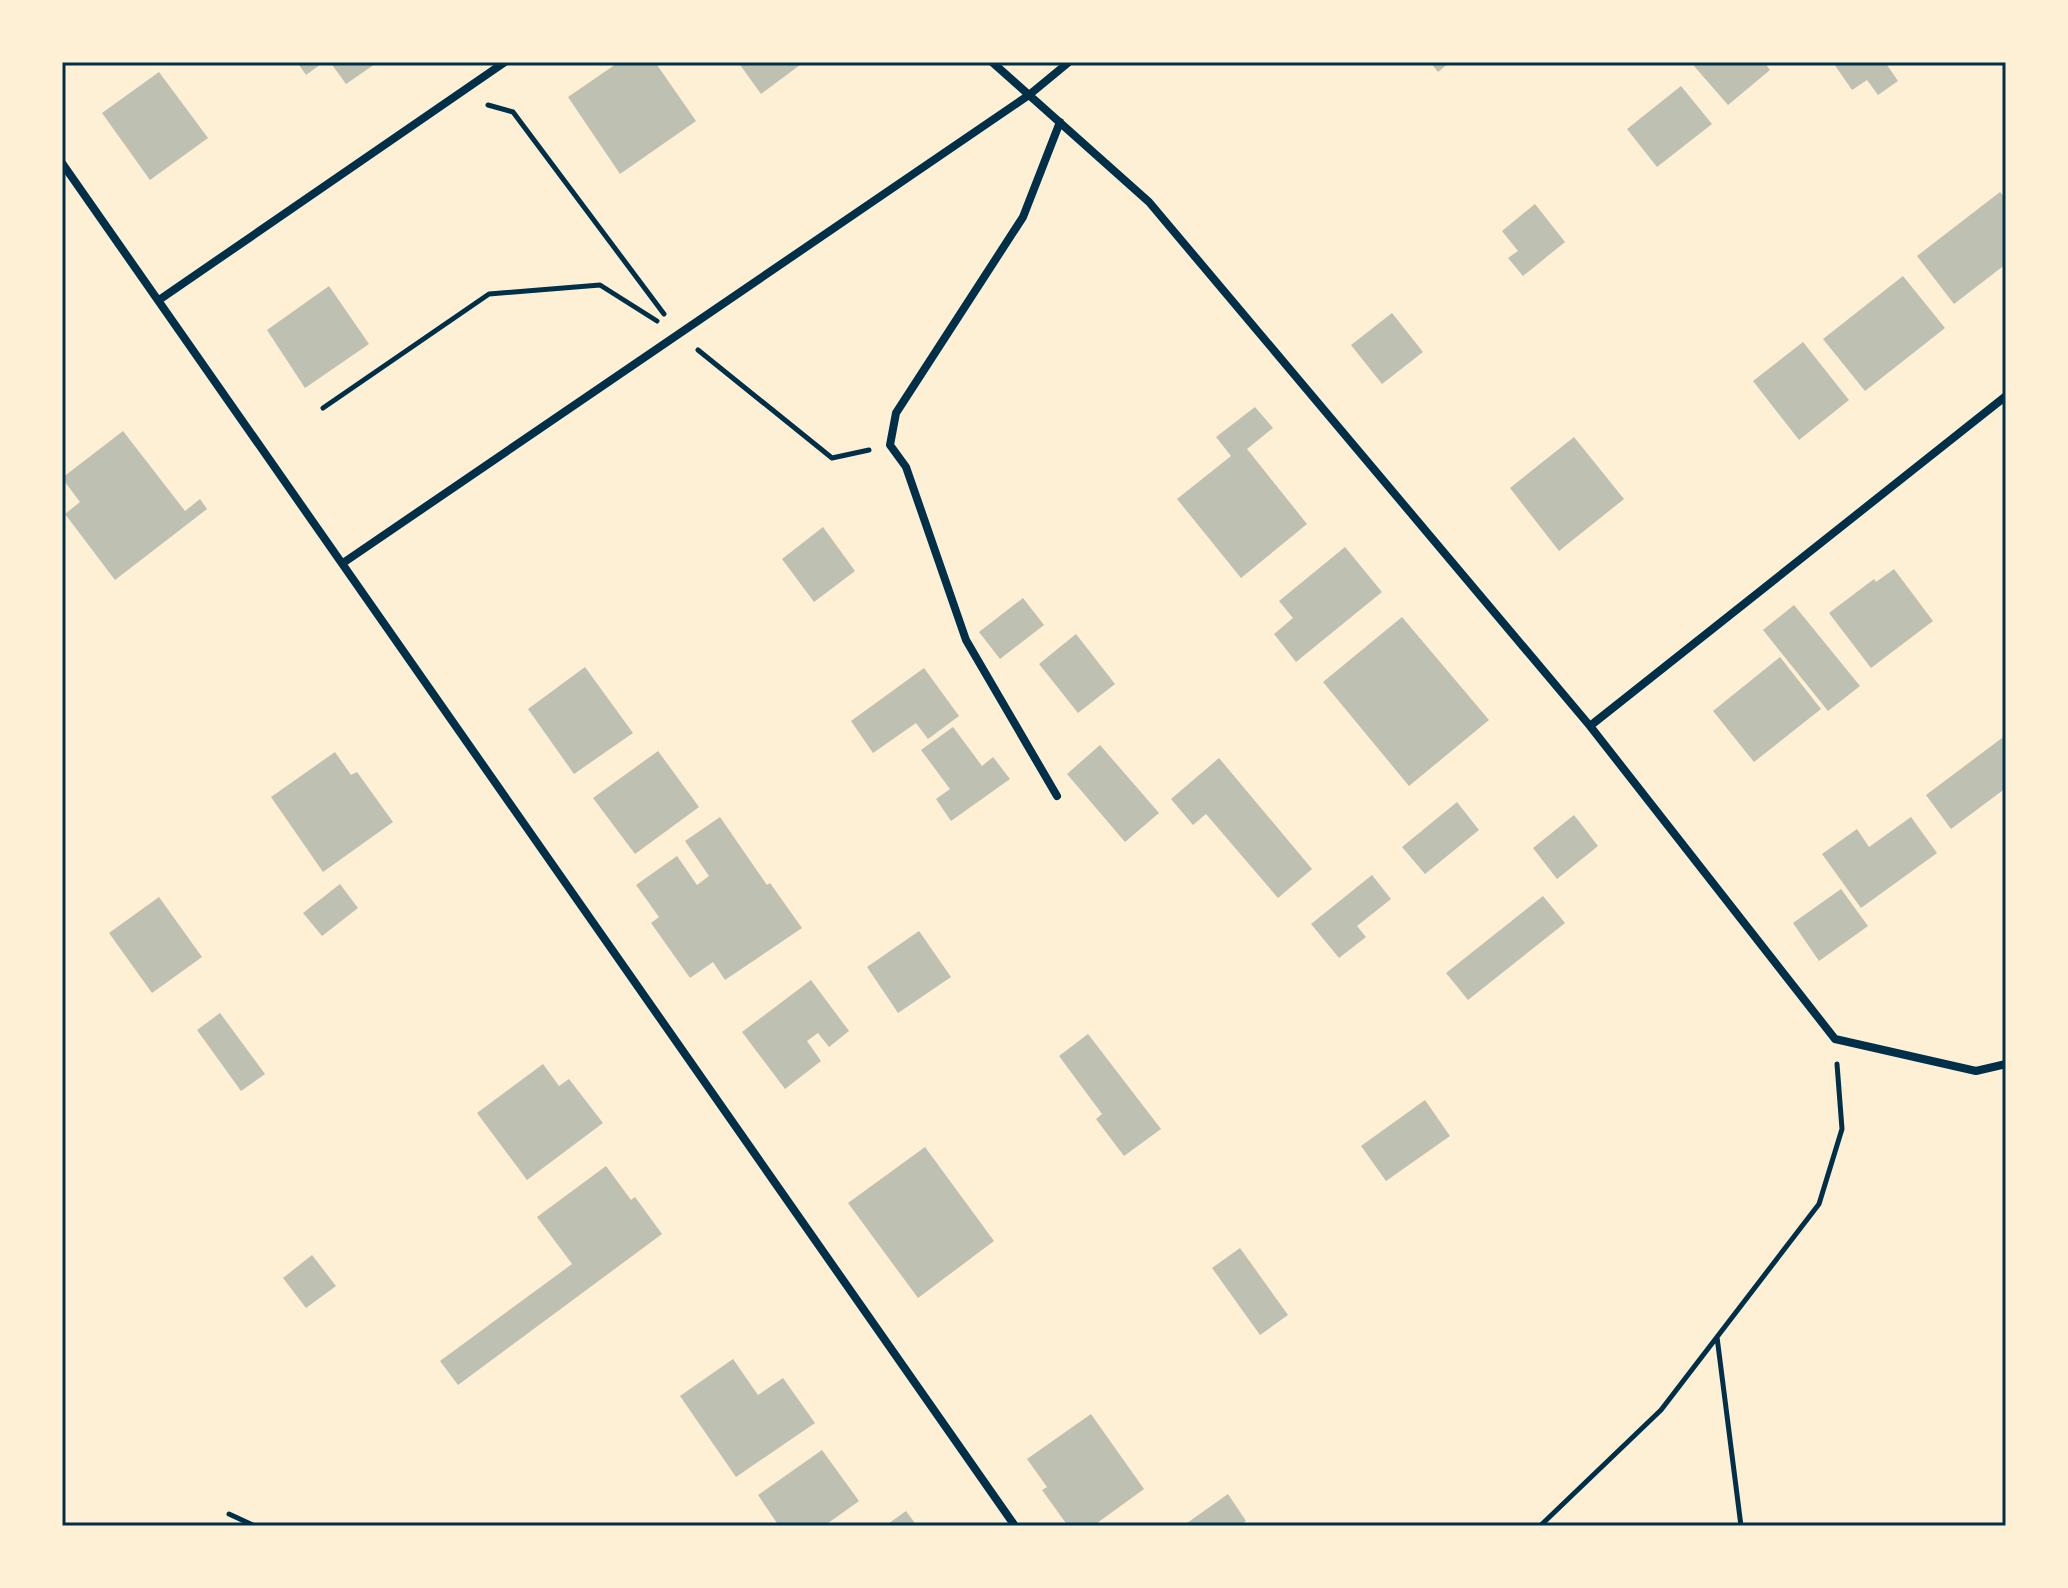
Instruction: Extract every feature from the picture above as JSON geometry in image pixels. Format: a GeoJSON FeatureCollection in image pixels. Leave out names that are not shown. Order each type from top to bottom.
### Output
{"type":"FeatureCollection","features":[{"type":"Feature","properties":{"kind":"street"},"geometry":{"type":"LineString","coordinates":[[159,300],[505,62]]}},
{"type":"Feature","properties":{"kind":"street"},"geometry":{"type":"LineString","coordinates":[[992,62],[1149,202],[1590,726],[1835,1039],[1976,1071],[2006,1064]]}},
{"type":"Feature","properties":{"kind":"street"},"geometry":{"type":"LineString","coordinates":[[343,563],[1029,95],[1069,62]]}},
{"type":"Feature","properties":{"kind":"street"},"geometry":{"type":"LineString","coordinates":[[1057,796],[966,640],[906,467],[890,445],[896,413],[1023,217],[1060,122]]}},
{"type":"Feature","properties":{"kind":"street"},"geometry":{"type":"LineString","coordinates":[[62,163],[1015,1526]]}},
{"type":"Feature","properties":{"kind":"street"},"geometry":{"type":"LineString","coordinates":[[1590,726],[2006,396]]}},
{"type":"Feature","properties":{"kind":"path"},"geometry":{"type":"LineString","coordinates":[[456,95],[513,112],[679,334]]}},
{"type":"Feature","properties":{"kind":"path"},"geometry":{"type":"LineString","coordinates":[[323,408],[489,294],[600,285],[679,334],[832,458],[890,445]]}},
{"type":"Feature","properties":{"kind":"path"},"geometry":{"type":"LineString","coordinates":[[1540,1526],[1661,1410],[1819,1204],[1842,1129],[1835,1039]]}},
{"type":"Feature","properties":{"kind":"path"},"geometry":{"type":"LineString","coordinates":[[1717,1336],[1741,1526]]}},
{"type":"Feature","properties":{"kind":"path"},"geometry":{"type":"LineString","coordinates":[[229,1514],[255,1526]]}},
{"type":"Feature","properties":{"kind":"building"},"geometry":{"type":"Polygon","coordinates":[[[297,62],[324,62],[306,75],[297,62]]]}},
{"type":"Feature","properties":{"kind":"building"},"geometry":{"type":"Polygon","coordinates":[[[330,62],[378,62],[346,84],[330,62]]]}},
{"type":"Feature","properties":{"kind":"building"},"geometry":{"type":"Polygon","coordinates":[[[619,62],[655,62],[696,121],[620,174],[568,97],[619,62]]]}},
{"type":"Feature","properties":{"kind":"building"},"geometry":{"type":"Polygon","coordinates":[[[738,62],[804,62],[761,94],[738,62]]]}},
{"type":"Feature","properties":{"kind":"building"},"geometry":{"type":"Polygon","coordinates":[[[1430,62],[1450,62],[1438,72],[1430,62]]]}},
{"type":"Feature","properties":{"kind":"building"},"geometry":{"type":"Polygon","coordinates":[[[1698,62],[1764,62],[1770,70],[1728,105],[1694,66],[1698,62]]]}},
{"type":"Feature","properties":{"kind":"building"},"geometry":{"type":"Polygon","coordinates":[[[1885,62],[1898,81],[1878,95],[1867,80],[1852,90],[1834,64],[1885,62]]]}},
{"type":"Feature","properties":{"kind":"building"},"geometry":{"type":"Polygon","coordinates":[[[159,72],[208,138],[150,180],[102,113],[159,72]]]}},
{"type":"Feature","properties":{"kind":"building"},"geometry":{"type":"Polygon","coordinates":[[[1681,86],[1712,124],[1657,167],[1627,129],[1681,86]]]}},
{"type":"Feature","properties":{"kind":"building"},"geometry":{"type":"Polygon","coordinates":[[[2000,192],[2006,199],[2006,264],[1954,304],[1917,256],[2000,192]]]}},
{"type":"Feature","properties":{"kind":"building"},"geometry":{"type":"Polygon","coordinates":[[[1535,204],[1565,242],[1523,276],[1508,258],[1518,251],[1502,231],[1535,204]]]}},
{"type":"Feature","properties":{"kind":"building"},"geometry":{"type":"Polygon","coordinates":[[[1903,276],[1945,328],[1865,391],[1823,339],[1903,276]]]}},
{"type":"Feature","properties":{"kind":"building"},"geometry":{"type":"Polygon","coordinates":[[[329,286],[369,344],[305,388],[267,330],[329,286]]]}},
{"type":"Feature","properties":{"kind":"building"},"geometry":{"type":"Polygon","coordinates":[[[1392,313],[1423,352],[1382,384],[1351,345],[1392,313]]]}},
{"type":"Feature","properties":{"kind":"building"},"geometry":{"type":"Polygon","coordinates":[[[1803,342],[1849,400],[1799,440],[1753,381],[1803,342]]]}},
{"type":"Feature","properties":{"kind":"building"},"geometry":{"type":"Polygon","coordinates":[[[1255,407],[1273,428],[1247,449],[1307,524],[1241,578],[1177,499],[1231,456],[1216,437],[1255,407]]]}},
{"type":"Feature","properties":{"kind":"building"},"geometry":{"type":"Polygon","coordinates":[[[123,431],[185,511],[200,499],[207,509],[115,580],[65,514],[80,502],[62,478],[123,431]]]}},
{"type":"Feature","properties":{"kind":"building"},"geometry":{"type":"Polygon","coordinates":[[[1574,437],[1624,499],[1559,551],[1510,488],[1574,437]]]}},
{"type":"Feature","properties":{"kind":"building"},"geometry":{"type":"Polygon","coordinates":[[[823,527],[855,571],[814,602],[782,559],[823,527]]]}},
{"type":"Feature","properties":{"kind":"building"},"geometry":{"type":"Polygon","coordinates":[[[1345,547],[1382,592],[1296,662],[1274,634],[1293,618],[1279,601],[1345,547]]]}},
{"type":"Feature","properties":{"kind":"building"},"geometry":{"type":"Polygon","coordinates":[[[1894,569],[1933,621],[1871,668],[1829,613],[1874,579],[1876,582],[1894,569]]]}},
{"type":"Feature","properties":{"kind":"building"},"geometry":{"type":"Polygon","coordinates":[[[1023,598],[1044,625],[1000,659],[979,632],[1023,598]]]}},
{"type":"Feature","properties":{"kind":"building"},"geometry":{"type":"Polygon","coordinates":[[[1794,605],[1860,686],[1828,711],[1763,630],[1794,605]]]}},
{"type":"Feature","properties":{"kind":"building"},"geometry":{"type":"Polygon","coordinates":[[[1402,617],[1489,720],[1409,786],[1323,682],[1402,617]]]}},
{"type":"Feature","properties":{"kind":"building"},"geometry":{"type":"Polygon","coordinates":[[[1076,634],[1115,684],[1078,713],[1039,664],[1076,634]]]}},
{"type":"Feature","properties":{"kind":"building"},"geometry":{"type":"Polygon","coordinates":[[[1780,657],[1821,709],[1754,762],[1713,711],[1780,657]]]}},
{"type":"Feature","properties":{"kind":"building"},"geometry":{"type":"Polygon","coordinates":[[[585,667],[633,733],[574,774],[528,709],[585,667]]]}},
{"type":"Feature","properties":{"kind":"building"},"geometry":{"type":"Polygon","coordinates":[[[924,668],[959,716],[928,739],[916,723],[873,753],[851,721],[924,668]]]}},
{"type":"Feature","properties":{"kind":"building"},"geometry":{"type":"Polygon","coordinates":[[[953,727],[982,766],[993,757],[1010,779],[951,821],[936,799],[950,789],[921,750],[953,727]]]}},
{"type":"Feature","properties":{"kind":"building"},"geometry":{"type":"Polygon","coordinates":[[[2006,735],[2006,788],[1951,829],[1926,795],[2006,735]]]}},
{"type":"Feature","properties":{"kind":"building"},"geometry":{"type":"Polygon","coordinates":[[[1100,745],[1159,813],[1125,842],[1067,774],[1100,745]]]}},
{"type":"Feature","properties":{"kind":"building"},"geometry":{"type":"Polygon","coordinates":[[[658,751],[699,807],[635,854],[593,798],[658,751]]]}},
{"type":"Feature","properties":{"kind":"building"},"geometry":{"type":"Polygon","coordinates":[[[335,752],[351,775],[357,772],[393,822],[323,872],[271,797],[335,752]]]}},
{"type":"Feature","properties":{"kind":"building"},"geometry":{"type":"Polygon","coordinates":[[[1219,758],[1312,869],[1278,898],[1206,814],[1193,825],[1171,799],[1219,758]]]}},
{"type":"Feature","properties":{"kind":"building"},"geometry":{"type":"Polygon","coordinates":[[[1457,802],[1479,830],[1425,874],[1402,847],[1457,802]]]}},
{"type":"Feature","properties":{"kind":"building"},"geometry":{"type":"Polygon","coordinates":[[[1574,815],[1598,846],[1557,879],[1533,848],[1574,815]]]}},
{"type":"Feature","properties":{"kind":"building"},"geometry":{"type":"Polygon","coordinates":[[[720,817],[767,885],[770,883],[802,928],[725,980],[713,962],[690,978],[651,923],[659,917],[636,885],[677,856],[697,885],[709,876],[685,841],[720,817]]]}},
{"type":"Feature","properties":{"kind":"building"},"geometry":{"type":"Polygon","coordinates":[[[1911,817],[1937,853],[1861,908],[1822,854],[1857,829],[1869,847],[1911,817]]]}},
{"type":"Feature","properties":{"kind":"building"},"geometry":{"type":"Polygon","coordinates":[[[1372,875],[1391,899],[1357,926],[1366,937],[1339,958],[1311,924],[1372,875]]]}},
{"type":"Feature","properties":{"kind":"building"},"geometry":{"type":"Polygon","coordinates":[[[340,884],[358,908],[322,936],[303,913],[340,884]]]}},
{"type":"Feature","properties":{"kind":"building"},"geometry":{"type":"Polygon","coordinates":[[[1841,889],[1868,926],[1819,961],[1793,923],[1841,889]]]}},
{"type":"Feature","properties":{"kind":"building"},"geometry":{"type":"Polygon","coordinates":[[[1543,896],[1565,923],[1468,1000],[1446,973],[1543,896]]]}},
{"type":"Feature","properties":{"kind":"building"},"geometry":{"type":"Polygon","coordinates":[[[159,897],[202,957],[152,993],[109,933],[159,897]]]}},
{"type":"Feature","properties":{"kind":"building"},"geometry":{"type":"Polygon","coordinates":[[[919,931],[951,977],[898,1013],[867,967],[919,931]]]}},
{"type":"Feature","properties":{"kind":"building"},"geometry":{"type":"Polygon","coordinates":[[[811,980],[849,1031],[829,1047],[818,1033],[807,1041],[821,1061],[785,1089],[742,1032],[811,980]]]}},
{"type":"Feature","properties":{"kind":"building"},"geometry":{"type":"Polygon","coordinates":[[[220,1013],[265,1074],[241,1091],[197,1030],[220,1013]]]}},
{"type":"Feature","properties":{"kind":"building"},"geometry":{"type":"Polygon","coordinates":[[[1088,1034],[1161,1129],[1124,1156],[1096,1119],[1102,1114],[1059,1056],[1088,1034]]]}},
{"type":"Feature","properties":{"kind":"building"},"geometry":{"type":"Polygon","coordinates":[[[543,1064],[559,1086],[569,1079],[603,1123],[527,1180],[477,1113],[543,1064]]]}},
{"type":"Feature","properties":{"kind":"building"},"geometry":{"type":"Polygon","coordinates":[[[1425,1100],[1450,1136],[1386,1181],[1361,1146],[1425,1100]]]}},
{"type":"Feature","properties":{"kind":"building"},"geometry":{"type":"Polygon","coordinates":[[[925,1147],[994,1241],[918,1298],[848,1203],[925,1147]]]}},
{"type":"Feature","properties":{"kind":"building"},"geometry":{"type":"Polygon","coordinates":[[[606,1166],[631,1200],[635,1197],[662,1234],[458,1385],[440,1361],[572,1264],[537,1217],[606,1166]]]}},
{"type":"Feature","properties":{"kind":"building"},"geometry":{"type":"Polygon","coordinates":[[[1240,1248],[1288,1315],[1260,1335],[1212,1268],[1240,1248]]]}},
{"type":"Feature","properties":{"kind":"building"},"geometry":{"type":"Polygon","coordinates":[[[312,1255],[336,1286],[306,1308],[283,1278],[312,1255]]]}},
{"type":"Feature","properties":{"kind":"building"},"geometry":{"type":"Polygon","coordinates":[[[733,1359],[758,1395],[783,1378],[815,1423],[736,1477],[680,1396],[733,1359]]]}},
{"type":"Feature","properties":{"kind":"building"},"geometry":{"type":"Polygon","coordinates":[[[1091,1414],[1144,1489],[1093,1526],[1068,1526],[1042,1490],[1047,1487],[1027,1459],[1091,1414]]]}},
{"type":"Feature","properties":{"kind":"building"},"geometry":{"type":"Polygon","coordinates":[[[822,1450],[859,1501],[824,1526],[779,1526],[758,1495],[822,1450]]]}},
{"type":"Feature","properties":{"kind":"building"},"geometry":{"type":"Polygon","coordinates":[[[1228,1494],[1246,1521],[1239,1526],[1189,1526],[1187,1523],[1228,1494]]]}},
{"type":"Feature","properties":{"kind":"building"},"geometry":{"type":"Polygon","coordinates":[[[906,1511],[917,1526],[885,1526],[906,1511]]]}}]}
